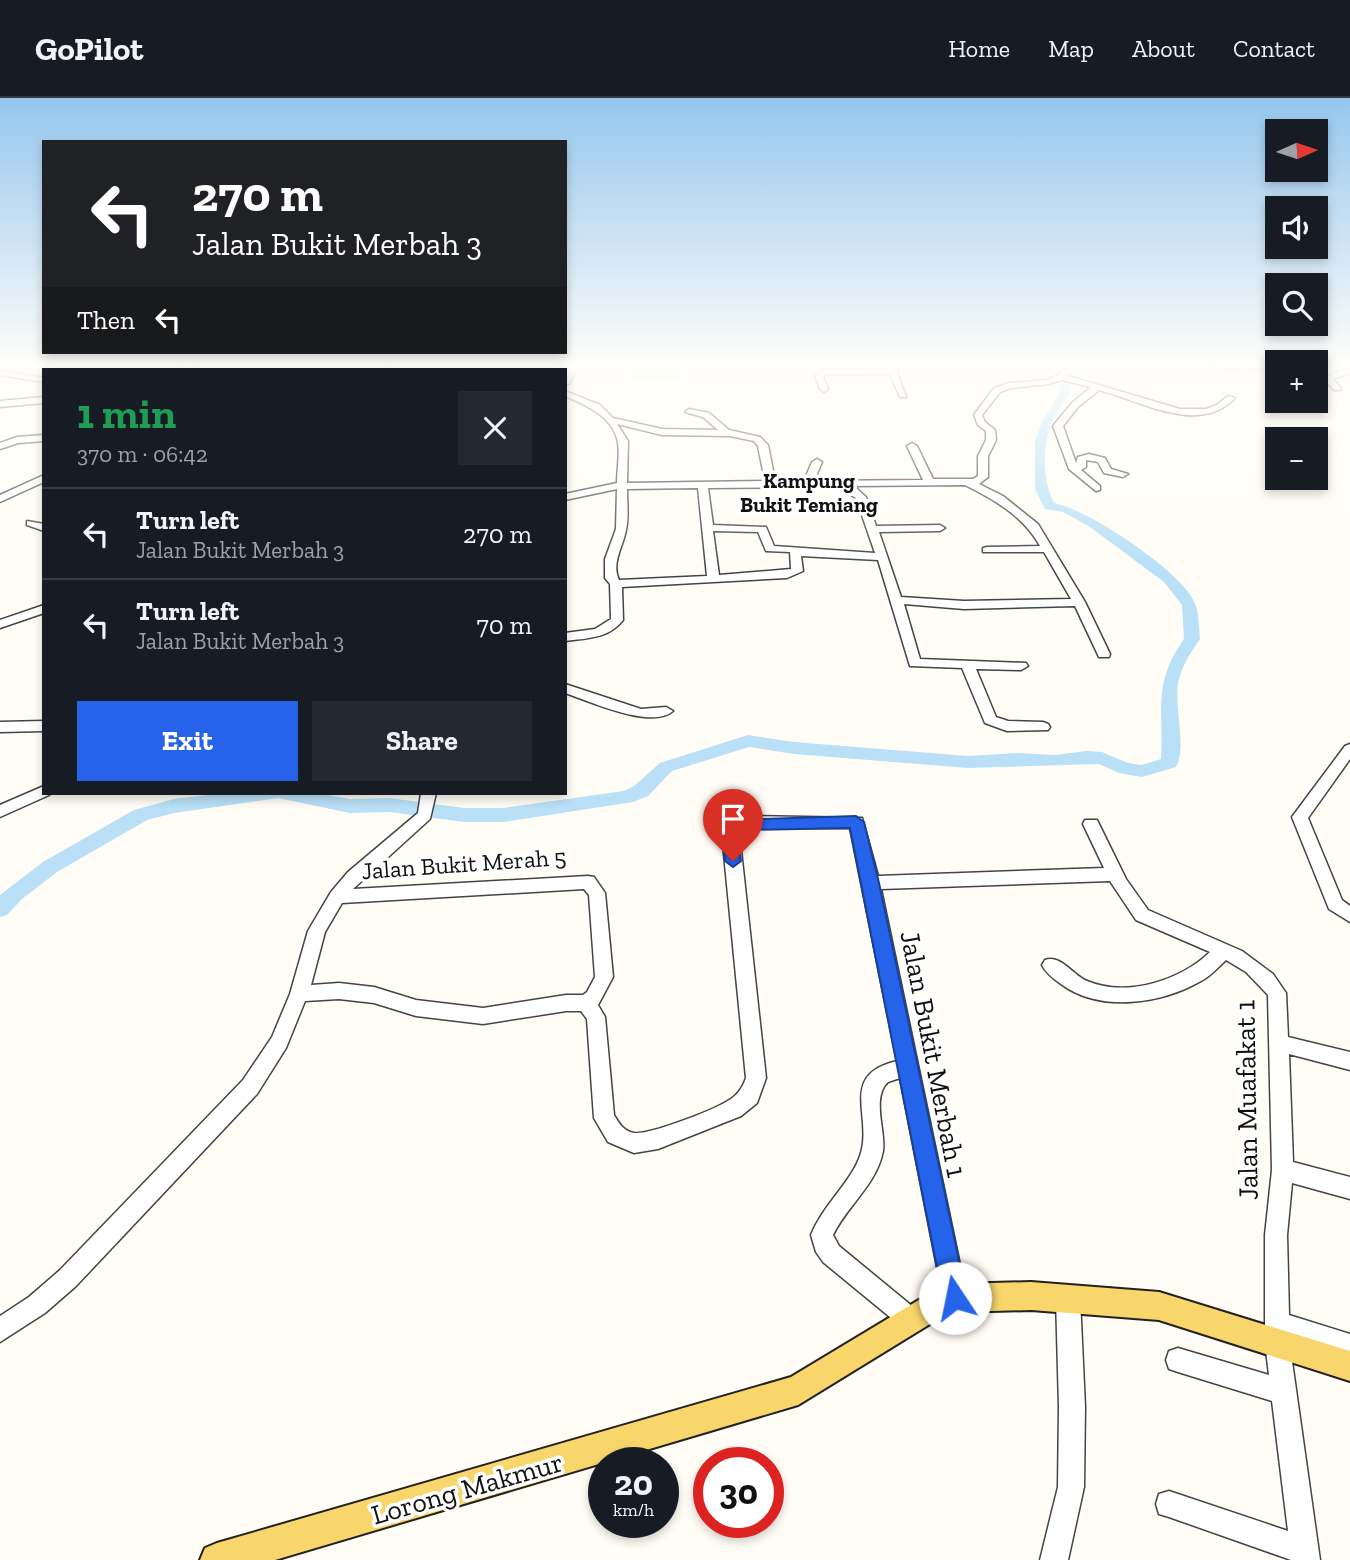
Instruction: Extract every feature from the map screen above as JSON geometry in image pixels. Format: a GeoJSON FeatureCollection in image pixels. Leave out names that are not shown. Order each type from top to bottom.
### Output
{"type":"FeatureCollection","features":[{"type":"Feature","properties":{"kind":"main road","name":"Lorong Makmur"},"geometry":{"type":"LineString","coordinates":[[217,1560],[798,1390],[937,1303],[955,1298],[1068,1298],[1158,1306],[1277,1333],[1350,1366]]}},
{"type":"Feature","properties":{"kind":"street"},"geometry":{"type":"LineString","coordinates":[[567,637],[595,634],[617,620],[616,584],[611,578],[611,559],[621,529],[623,440],[617,431]]}},
{"type":"Feature","properties":{"kind":"street"},"geometry":{"type":"LineString","coordinates":[[663,431],[727,433],[761,441],[770,484]]}},
{"type":"Feature","properties":{"kind":"street"},"geometry":{"type":"LineString","coordinates":[[567,496],[589,489],[622,486],[836,482],[856,487],[981,480],[985,473],[983,456],[991,440],[988,431]]}},
{"type":"Feature","properties":{"kind":"street"},"geometry":{"type":"LineString","coordinates":[[1060,431],[1068,460],[1096,488]]}},
{"type":"Feature","properties":{"kind":"street"},"geometry":{"type":"LineString","coordinates":[[0,446],[17,440],[42,438]]}},
{"type":"Feature","properties":{"kind":"street"},"geometry":{"type":"LineString","coordinates":[[912,446],[929,482]]}},
{"type":"Feature","properties":{"kind":"street"},"geometry":{"type":"LineString","coordinates":[[1074,468],[1081,467],[1084,457],[1094,457],[1102,460],[1107,471],[1124,474]]}},
{"type":"Feature","properties":{"kind":"street"},"geometry":{"type":"LineString","coordinates":[[810,482],[817,462]]}},
{"type":"Feature","properties":{"kind":"street"},"geometry":{"type":"LineString","coordinates":[[0,499],[42,479]]}},
{"type":"Feature","properties":{"kind":"street"},"geometry":{"type":"LineString","coordinates":[[967,482],[1016,510],[1034,526],[1079,602],[1104,654]]}},
{"type":"Feature","properties":{"kind":"street"},"geometry":{"type":"LineString","coordinates":[[703,485],[713,578]]}},
{"type":"Feature","properties":{"kind":"street"},"geometry":{"type":"LineString","coordinates":[[856,487],[882,556],[914,661],[918,665],[1021,666]]}},
{"type":"Feature","properties":{"kind":"street"},"geometry":{"type":"LineString","coordinates":[[31,523],[42,527]]}},
{"type":"Feature","properties":{"kind":"street"},"geometry":{"type":"LineString","coordinates":[[708,528],[762,529],[770,549],[793,548],[796,552],[882,556]]}},
{"type":"Feature","properties":{"kind":"street"},"geometry":{"type":"LineString","coordinates":[[872,529],[940,528]]}},
{"type":"Feature","properties":{"kind":"street"},"geometry":{"type":"LineString","coordinates":[[987,550],[1046,549]]}},
{"type":"Feature","properties":{"kind":"street"},"geometry":{"type":"LineString","coordinates":[[616,584],[787,575],[797,571],[796,552]]}},
{"type":"Feature","properties":{"kind":"street"},"geometry":{"type":"LineString","coordinates":[[896,600],[964,605],[1079,602]]}},
{"type":"Feature","properties":{"kind":"street"},"geometry":{"type":"LineString","coordinates":[[0,624],[42,610]]}},
{"type":"Feature","properties":{"kind":"street"},"geometry":{"type":"LineString","coordinates":[[968,666],[990,720],[1007,726],[1043,727]]}},
{"type":"Feature","properties":{"kind":"street"},"geometry":{"type":"LineString","coordinates":[[567,689],[640,713],[666,711]]}},
{"type":"Feature","properties":{"kind":"street"},"geometry":{"type":"LineString","coordinates":[[0,727],[42,726]]}},
{"type":"Feature","properties":{"kind":"street"},"geometry":{"type":"LineString","coordinates":[[1350,749],[1300,817],[1335,904],[1350,915]]}},
{"type":"Feature","properties":{"kind":"street"},"geometry":{"type":"LineString","coordinates":[[0,811],[42,792]]}},
{"type":"Feature","properties":{"kind":"street"},"geometry":{"type":"LineString","coordinates":[[0,1330],[37,1305],[68,1278],[250,1087],[279,1042],[299,994],[317,931],[337,897],[354,876],[427,804]]}},
{"type":"Feature","properties":{"kind":"street","name":"Jalan Bukit Merbah 1"},"geometry":{"type":"LineString","coordinates":[[586,1003],[596,1017],[604,1118],[615,1135],[634,1143],[658,1139],[734,1109],[750,1096],[756,1078],[730,834],[732,828],[745,822],[856,822],[871,883],[955,1298]]}},
{"type":"Feature","properties":{"kind":"street","name":"Jalan Muafakat 1"},"geometry":{"type":"LineString","coordinates":[[1091,824],[1116,874],[1142,915],[1240,957],[1270,980],[1277,993],[1283,1170],[1276,1236],[1277,1333],[1306,1556]]}},
{"type":"Feature","properties":{"kind":"street"},"geometry":{"type":"LineString","coordinates":[[871,883],[1116,874]]}},
{"type":"Feature","properties":{"kind":"street","name":"Jalan Bukit Merah 5"},"geometry":{"type":"LineString","coordinates":[[337,897],[588,882],[597,893],[604,977],[594,998],[586,1003]]}},
{"type":"Feature","properties":{"kind":"street"},"geometry":{"type":"LineString","coordinates":[[1051,965],[1078,985],[1102,993],[1120,995],[1172,985],[1196,975],[1223,951]]}},
{"type":"Feature","properties":{"kind":"street"},"geometry":{"type":"LineString","coordinates":[[299,994],[339,991],[416,1008],[483,1016],[566,1003],[586,1003]]}},
{"type":"Feature","properties":{"kind":"street"},"geometry":{"type":"LineString","coordinates":[[1278,1043],[1350,1061]]}},
{"type":"Feature","properties":{"kind":"street"},"geometry":{"type":"LineString","coordinates":[[908,1068],[882,1074],[876,1079],[870,1096],[870,1161],[822,1235],[831,1254],[910,1320]]}},
{"type":"Feature","properties":{"kind":"street"},"geometry":{"type":"LineString","coordinates":[[1283,1170],[1350,1188]]}},
{"type":"Feature","properties":{"kind":"street"},"geometry":{"type":"LineString","coordinates":[[1054,1560],[1071,1487],[1072,1407],[1068,1298]]}},
{"type":"Feature","properties":{"kind":"street"},"geometry":{"type":"LineString","coordinates":[[1277,1333],[1350,1346]]}},
{"type":"Feature","properties":{"kind":"street"},"geometry":{"type":"LineString","coordinates":[[1178,1360],[1283,1392]]}},
{"type":"Feature","properties":{"kind":"street"},"geometry":{"type":"LineString","coordinates":[[1169,1504],[1306,1556]]}},
{"type":"Feature","properties":{"kind":"waterway"},"geometry":{"type":"LineString","coordinates":[[295,795],[350,806],[389,805],[464,815],[503,815],[626,797],[641,791],[666,767],[748,741],[794,748],[968,762],[1018,759],[1055,761],[1087,757],[1102,758],[1125,769],[1142,771],[1170,763],[1170,685],[1180,655],[1192,639],[1189,605],[1169,579],[1095,524],[1067,509],[1049,506],[1041,489],[1039,467],[1044,431]]}},
{"type":"Feature","properties":{"kind":"waterway"},"geometry":{"type":"LineString","coordinates":[[0,909],[15,893],[50,867],[141,815],[174,806],[257,795]]}},
{"type":"Feature","properties":{"kind":"district","name":"Kampung Bukit Temiang"},"geometry":{"type":"Point","coordinates":[809,493]}},
{"type":"Feature","properties":{"kind":"route"},"geometry":{"type":"LineString","coordinates":[[733,861],[730,834],[737,824],[856,822],[871,883],[955,1298]]}}]}
